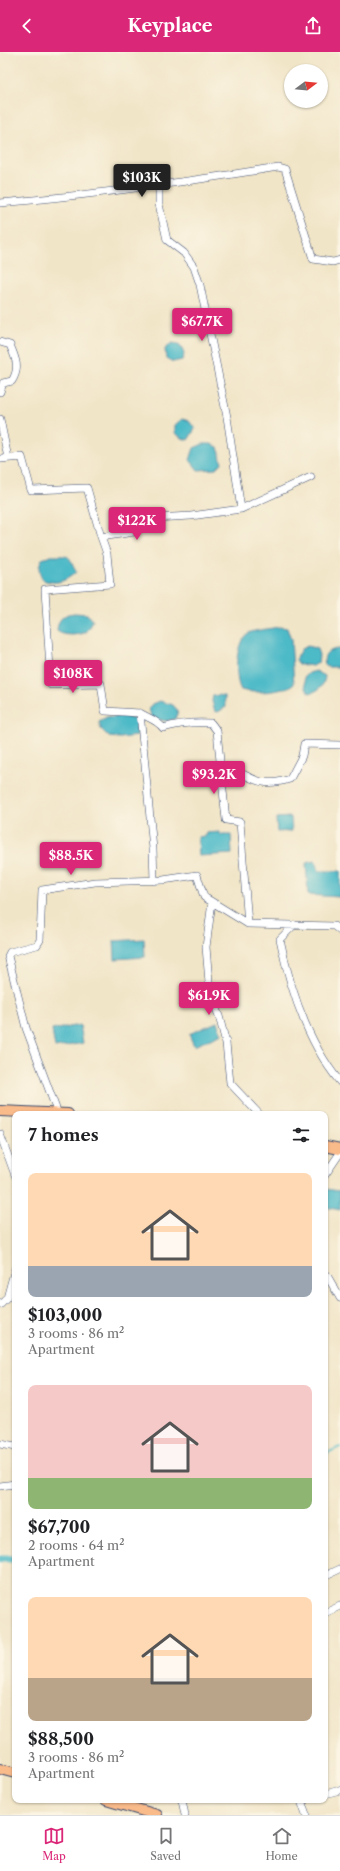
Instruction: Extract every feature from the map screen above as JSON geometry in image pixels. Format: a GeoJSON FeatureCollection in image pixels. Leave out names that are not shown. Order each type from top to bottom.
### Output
{"type":"FeatureCollection","features":[{"type":"Feature","properties":{"kind":"highway"},"geometry":{"type":"LineString","coordinates":[[0,1111],[12,1112]]}},
{"type":"Feature","properties":{"kind":"highway"},"geometry":{"type":"LineString","coordinates":[[328,1147],[340,1149]]}},
{"type":"Feature","properties":{"kind":"highway"},"geometry":{"type":"LineString","coordinates":[[0,1769],[12,1772]]}},
{"type":"Feature","properties":{"kind":"highway"},"geometry":{"type":"LineString","coordinates":[[116,1803],[157,1815]]}},
{"type":"Feature","properties":{"kind":"street"},"geometry":{"type":"LineString","coordinates":[[0,203],[61,198],[159,186],[278,167],[284,169],[313,259],[333,262],[340,260]]}},
{"type":"Feature","properties":{"kind":"street"},"geometry":{"type":"LineString","coordinates":[[159,186],[159,204],[167,240],[184,253],[194,267],[200,284],[227,417],[241,509]]}},
{"type":"Feature","properties":{"kind":"street"},"geometry":{"type":"LineString","coordinates":[[0,342],[10,345],[18,365],[16,374],[12,381],[3,383],[0,392]]}},
{"type":"Feature","properties":{"kind":"street"},"geometry":{"type":"LineString","coordinates":[[0,419],[8,458]]}},
{"type":"Feature","properties":{"kind":"street"},"geometry":{"type":"LineString","coordinates":[[0,459],[22,457],[31,490],[87,488],[107,554],[110,584],[45,589],[51,685],[101,684],[105,711],[140,713],[150,720],[158,722],[163,728],[177,724],[211,723],[217,731],[226,820],[240,822],[248,924]]}},
{"type":"Feature","properties":{"kind":"street"},"geometry":{"type":"LineString","coordinates":[[102,537],[134,532],[137,519],[191,516],[241,509],[311,477]]}},
{"type":"Feature","properties":{"kind":"street"},"geometry":{"type":"LineString","coordinates":[[140,713],[153,849],[154,880]]}},
{"type":"Feature","properties":{"kind":"street"},"geometry":{"type":"LineString","coordinates":[[220,765],[231,768],[254,781],[280,782],[290,779],[302,756],[304,744],[340,745]]}},
{"type":"Feature","properties":{"kind":"street"},"geometry":{"type":"LineString","coordinates":[[57,1111],[26,1028],[8,956],[10,952],[37,945],[40,940],[42,890],[95,882],[154,880],[197,875],[204,897],[248,924],[334,926],[340,931]]}},
{"type":"Feature","properties":{"kind":"street"},"geometry":{"type":"LineString","coordinates":[[212,902],[206,947],[209,986],[226,1043],[230,1083],[256,1111]]}},
{"type":"Feature","properties":{"kind":"street"},"geometry":{"type":"LineString","coordinates":[[294,925],[280,939],[287,976],[296,1003],[324,1063],[340,1082]]}},
{"type":"Feature","properties":{"kind":"street"},"geometry":{"type":"LineString","coordinates":[[0,1134],[12,1167]]}},
{"type":"Feature","properties":{"kind":"street"},"geometry":{"type":"LineString","coordinates":[[328,1171],[340,1153]]}},
{"type":"Feature","properties":{"kind":"street"},"geometry":{"type":"LineString","coordinates":[[328,1277],[340,1298]]}},
{"type":"Feature","properties":{"kind":"street"},"geometry":{"type":"LineString","coordinates":[[0,1305],[7,1298],[12,1280]]}},
{"type":"Feature","properties":{"kind":"street"},"geometry":{"type":"LineString","coordinates":[[0,1444],[12,1446]]}},
{"type":"Feature","properties":{"kind":"street"},"geometry":{"type":"LineString","coordinates":[[0,1486],[12,1484]]}},
{"type":"Feature","properties":{"kind":"street"},"geometry":{"type":"LineString","coordinates":[[328,1575],[340,1569]]}},
{"type":"Feature","properties":{"kind":"street"},"geometry":{"type":"LineString","coordinates":[[328,1612],[340,1606]]}},
{"type":"Feature","properties":{"kind":"street"},"geometry":{"type":"LineString","coordinates":[[328,1793],[340,1790]]}},
{"type":"Feature","properties":{"kind":"street"},"geometry":{"type":"LineString","coordinates":[[183,1803],[185,1815]]}},
{"type":"Feature","properties":{"kind":"street"},"geometry":{"type":"LineString","coordinates":[[303,1803],[306,1815]]}},
{"type":"Feature","properties":{"kind":"water"},"geometry":{"type":"Polygon","coordinates":[[[172,343],[178,344],[183,350],[184,355],[182,360],[173,362],[166,358],[165,349],[172,343]]]}},
{"type":"Feature","properties":{"kind":"water"},"geometry":{"type":"Polygon","coordinates":[[[182,419],[189,421],[195,429],[188,440],[175,433],[175,425],[182,419]]]}},
{"type":"Feature","properties":{"kind":"water"},"geometry":{"type":"Polygon","coordinates":[[[203,444],[211,444],[218,447],[222,463],[216,469],[198,470],[190,460],[194,448],[203,444]]]}},
{"type":"Feature","properties":{"kind":"water"},"geometry":{"type":"Polygon","coordinates":[[[51,556],[68,557],[76,572],[69,578],[57,582],[43,580],[39,572],[42,559],[51,556]]]}},
{"type":"Feature","properties":{"kind":"water"},"geometry":{"type":"Polygon","coordinates":[[[75,613],[87,614],[93,621],[87,631],[71,635],[63,634],[57,631],[60,620],[64,616],[75,613]]]}},
{"type":"Feature","properties":{"kind":"water"},"geometry":{"type":"Polygon","coordinates":[[[278,627],[287,628],[291,640],[294,684],[283,689],[269,692],[241,690],[237,677],[237,661],[243,638],[249,633],[278,627]]]}},
{"type":"Feature","properties":{"kind":"water"},"geometry":{"type":"Polygon","coordinates":[[[308,646],[317,649],[319,655],[318,663],[313,666],[299,664],[296,660],[301,649],[308,646]]]}},
{"type":"Feature","properties":{"kind":"water"},"geometry":{"type":"Polygon","coordinates":[[[340,649],[340,667],[325,666],[324,662],[327,653],[340,649]]]}},
{"type":"Feature","properties":{"kind":"water"},"geometry":{"type":"Polygon","coordinates":[[[316,671],[325,676],[323,683],[316,691],[309,693],[306,687],[305,677],[309,673],[316,671]]]}},
{"type":"Feature","properties":{"kind":"water"},"geometry":{"type":"Polygon","coordinates":[[[213,696],[225,696],[226,707],[218,712],[215,711],[212,701],[213,696]]]}},
{"type":"Feature","properties":{"kind":"water"},"geometry":{"type":"Polygon","coordinates":[[[160,701],[173,705],[178,711],[175,719],[166,721],[152,718],[149,709],[153,704],[160,701]]]}},
{"type":"Feature","properties":{"kind":"water"},"geometry":{"type":"Polygon","coordinates":[[[123,716],[137,720],[137,736],[120,738],[109,737],[101,729],[99,722],[107,718],[123,716]]]}},
{"type":"Feature","properties":{"kind":"water"},"geometry":{"type":"Polygon","coordinates":[[[291,817],[292,831],[277,832],[276,818],[291,817]]]}},
{"type":"Feature","properties":{"kind":"water"},"geometry":{"type":"Polygon","coordinates":[[[220,832],[220,835],[231,835],[232,854],[199,856],[198,837],[206,836],[207,833],[220,832]]]}},
{"type":"Feature","properties":{"kind":"water"},"geometry":{"type":"Polygon","coordinates":[[[315,861],[319,871],[340,871],[340,897],[308,895],[306,863],[315,861]]]}},
{"type":"Feature","properties":{"kind":"water"},"geometry":{"type":"Polygon","coordinates":[[[144,939],[145,957],[115,959],[114,941],[144,939]]]}},
{"type":"Feature","properties":{"kind":"water"},"geometry":{"type":"Polygon","coordinates":[[[217,1022],[222,1034],[194,1046],[189,1034],[217,1022]]]}},
{"type":"Feature","properties":{"kind":"water"},"geometry":{"type":"Polygon","coordinates":[[[80,1025],[83,1043],[55,1048],[52,1030],[80,1025]]]}},
{"type":"Feature","properties":{"kind":"water"},"geometry":{"type":"Polygon","coordinates":[[[328,1189],[340,1191],[340,1210],[328,1208],[328,1189]]]}},
{"type":"Feature","properties":{"kind":"waterway"},"geometry":{"type":"LineString","coordinates":[[328,1453],[340,1447]]}},
{"type":"Feature","properties":{"kind":"waterway"},"geometry":{"type":"LineString","coordinates":[[0,1559],[12,1559]]}}]}
